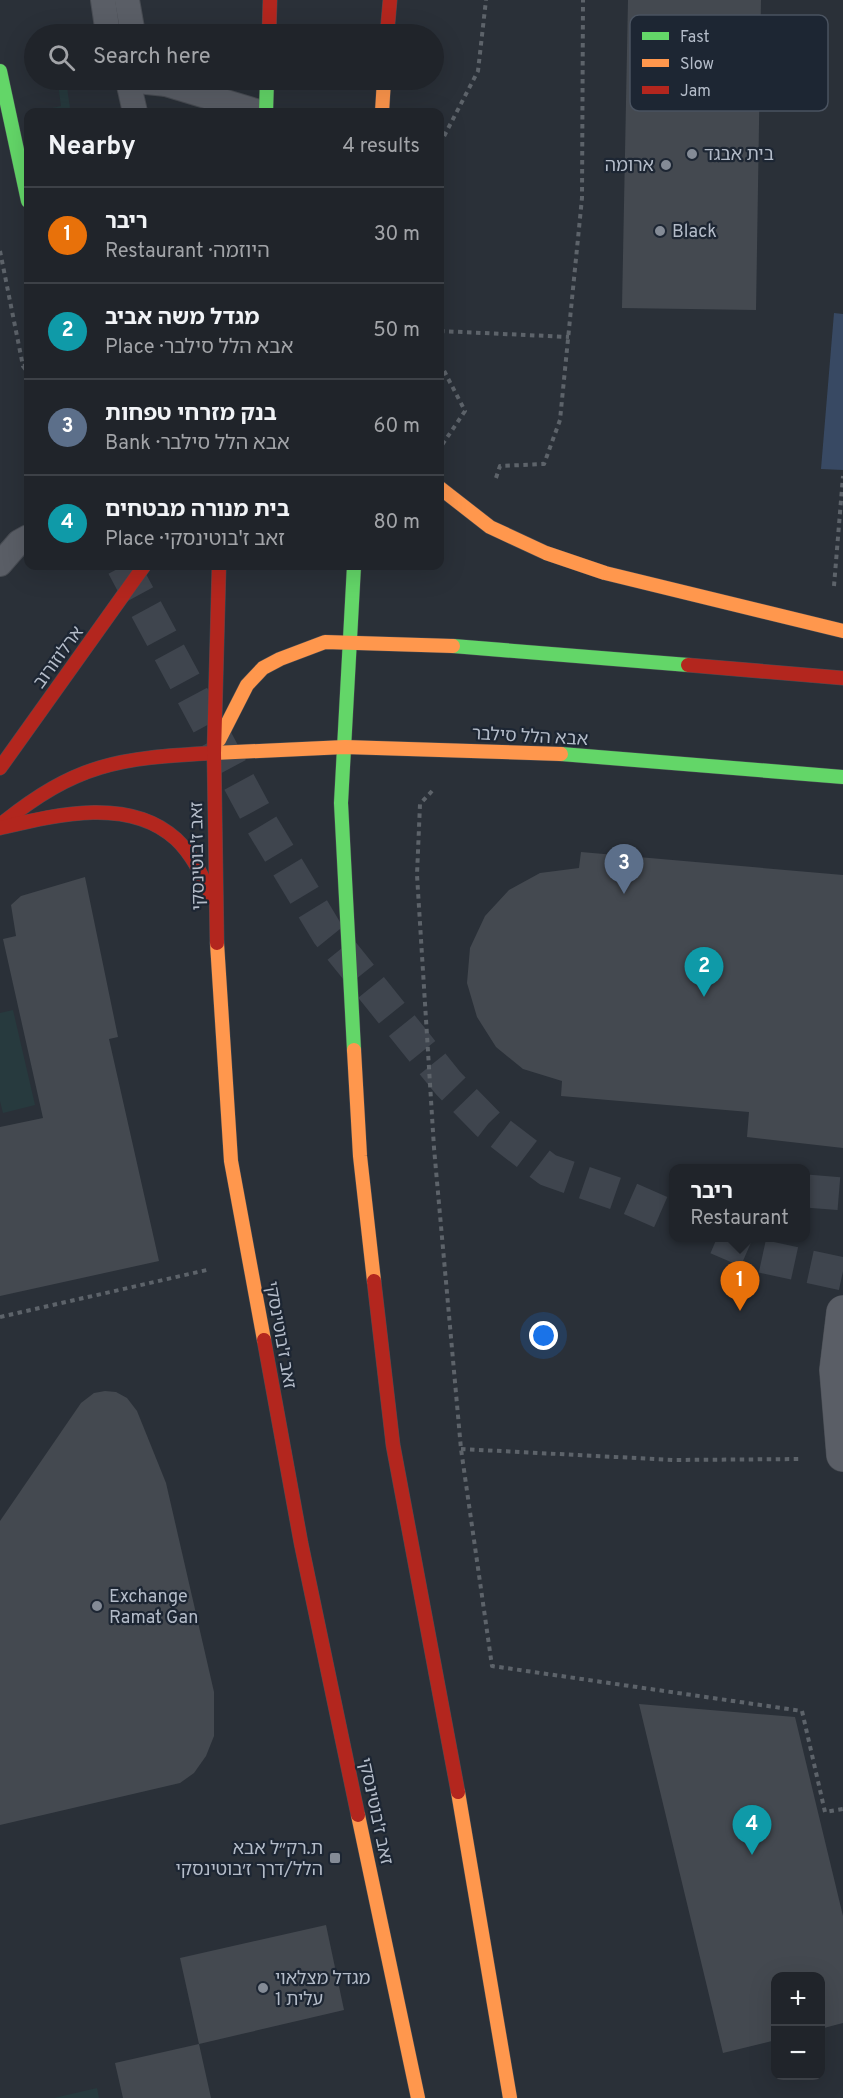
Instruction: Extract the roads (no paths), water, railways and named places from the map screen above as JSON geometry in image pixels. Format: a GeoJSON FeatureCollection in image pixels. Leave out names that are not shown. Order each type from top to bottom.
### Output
{"type":"FeatureCollection","features":[{"type":"Feature","properties":{"kind":"main road"},"geometry":{"type":"LineString","coordinates":[[269,24],[270,0]]}},
{"type":"Feature","properties":{"kind":"main road"},"geometry":{"type":"LineString","coordinates":[[388,24],[390,0]]}},
{"type":"Feature","properties":{"kind":"main road"},"geometry":{"type":"LineString","coordinates":[[0,71],[24,182]]}},
{"type":"Feature","properties":{"kind":"main road"},"geometry":{"type":"LineString","coordinates":[[266,108],[267,90]]}},
{"type":"Feature","properties":{"kind":"main road"},"geometry":{"type":"LineString","coordinates":[[382,108],[383,90]]}},
{"type":"Feature","properties":{"kind":"main road"},"geometry":{"type":"LineString","coordinates":[[444,491],[483,520],[541,554],[588,569],[837,629]]}},
{"type":"Feature","properties":{"kind":"main road","name":"ארלוזורוב"},"geometry":{"type":"LineString","coordinates":[[0,768],[141,570]]}},
{"type":"Feature","properties":{"kind":"main road","name":"זאב ז'בוטינסקי"},"geometry":{"type":"LineString","coordinates":[[219,570],[214,753],[216,910],[221,1034],[231,1161],[301,1543],[418,2098]]}},
{"type":"Feature","properties":{"kind":"main road"},"geometry":{"type":"LineString","coordinates":[[354,570],[343,747],[343,845],[360,1156],[393,1445],[435,1660],[510,2098]]}},
{"type":"Feature","properties":{"kind":"main road"},"geometry":{"type":"LineString","coordinates":[[0,826],[28,800],[61,779],[103,764],[142,757],[214,753],[235,704],[247,685],[263,668],[280,658],[325,642],[443,645],[843,678]]}},
{"type":"Feature","properties":{"kind":"main road","name":"אבא הלל סילבר"},"geometry":{"type":"LineString","coordinates":[[214,753],[343,747],[437,749],[690,762],[843,777]]}},
{"type":"Feature","properties":{"kind":"main road"},"geometry":{"type":"LineString","coordinates":[[0,826],[59,813],[84,812],[121,814],[154,825],[174,837],[188,851],[203,873],[216,910]]}},
{"type":"Feature","properties":{"kind":"street"},"geometry":{"type":"LineString","coordinates":[[843,1312],[836,1371],[843,1455]]}},
{"type":"Feature","properties":{"kind":"lane"},"geometry":{"type":"LineString","coordinates":[[103,0],[107,24]]}},
{"type":"Feature","properties":{"kind":"lane"},"geometry":{"type":"LineString","coordinates":[[127,0],[131,24]]}},
{"type":"Feature","properties":{"kind":"lane"},"geometry":{"type":"LineString","coordinates":[[130,90],[134,108]]}},
{"type":"Feature","properties":{"kind":"lane"},"geometry":{"type":"LineString","coordinates":[[189,90],[246,108]]}},
{"type":"Feature","properties":{"kind":"lane"},"geometry":{"type":"LineString","coordinates":[[0,564],[18,542],[24,539]]}},
{"type":"Feature","properties":{"kind":"water"},"geometry":{"type":"Polygon","coordinates":[[[834,313],[843,314],[843,470],[821,469],[834,313]]]}},
{"type":"Feature","properties":{"kind":"tunnel"},"geometry":{"type":"LineString","coordinates":[[125,570],[261,823],[328,934],[448,1083],[488,1124],[548,1170],[626,1197],[669,1216]]}},
{"type":"Feature","properties":{"kind":"tunnel"},"geometry":{"type":"LineString","coordinates":[[810,1191],[843,1194]]}},
{"type":"Feature","properties":{"kind":"tunnel"},"geometry":{"type":"LineString","coordinates":[[726,1242],[756,1255],[843,1274]]}},
{"type":"Feature","properties":{"kind":"place","name":"בית אבגד"},"geometry":{"type":"Point","coordinates":[692,154]}},
{"type":"Feature","properties":{"kind":"place","name":"ארומה"},"geometry":{"type":"Point","coordinates":[666,165]}},
{"type":"Feature","properties":{"kind":"place","name":"Black"},"geometry":{"type":"Point","coordinates":[660,231]}},
{"type":"Feature","properties":{"kind":"place","name":"בנק מזרחי טפחות"},"geometry":{"type":"Point","coordinates":[624,894]}},
{"type":"Feature","properties":{"kind":"place","name":"מגדל משה אביב"},"geometry":{"type":"Point","coordinates":[704,997]}},
{"type":"Feature","properties":{"kind":"place","name":"ריבר"},"geometry":{"type":"Point","coordinates":[740,1311]}},
{"type":"Feature","properties":{"kind":"place","name":"Exchange Ramat Gan"},"geometry":{"type":"Point","coordinates":[97,1606]}},
{"type":"Feature","properties":{"kind":"place","name":"בית מנורה מבטחים"},"geometry":{"type":"Point","coordinates":[752,1855]}},
{"type":"Feature","properties":{"kind":"place","name":"ת.רק״ל אבא הלל/דרך ז׳בוטינסקי"},"geometry":{"type":"Point","coordinates":[335,1858]}},
{"type":"Feature","properties":{"kind":"place","name":"מגדל מצלאוי עלית 1"},"geometry":{"type":"Point","coordinates":[263,1988]}}]}
